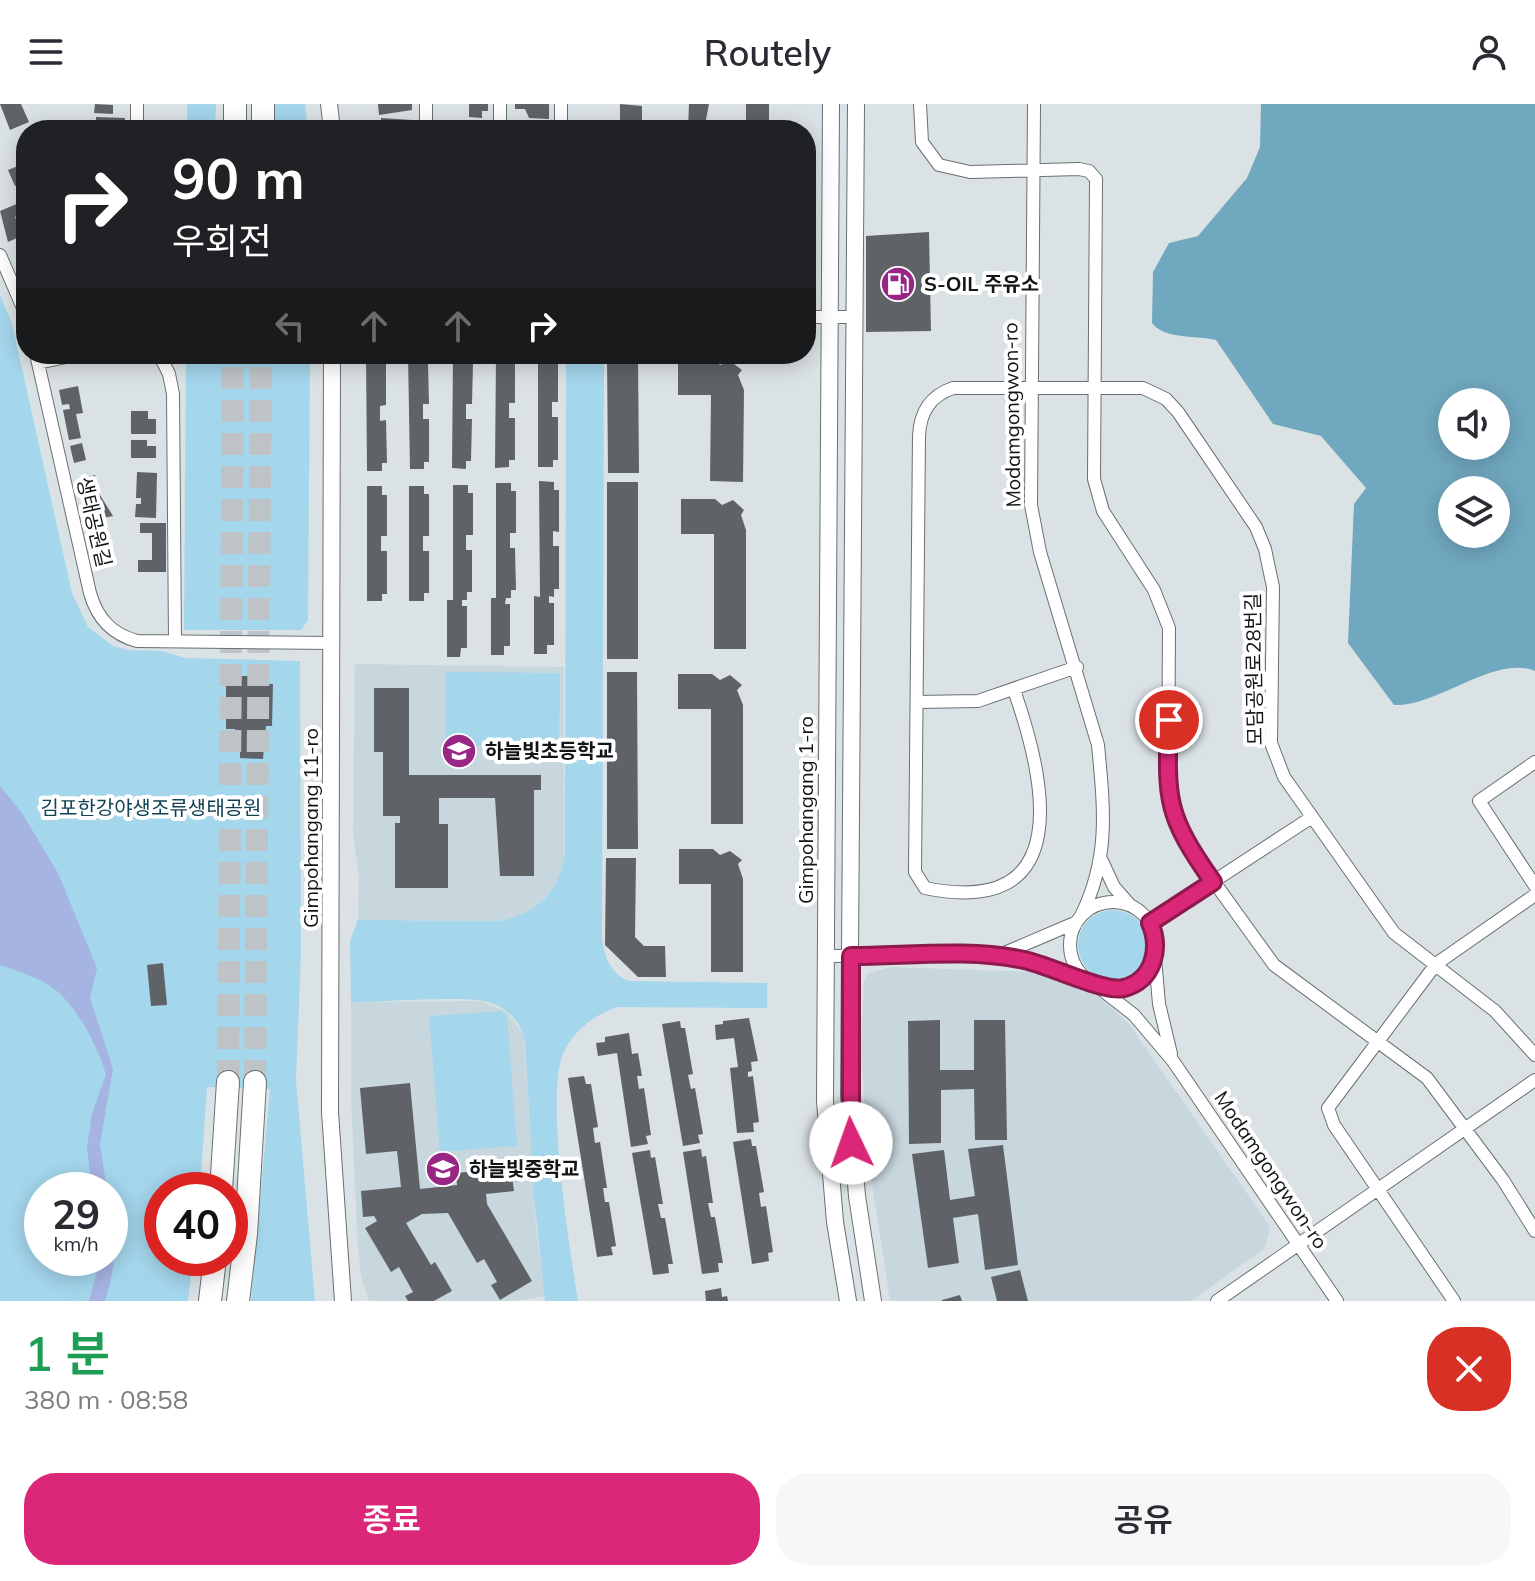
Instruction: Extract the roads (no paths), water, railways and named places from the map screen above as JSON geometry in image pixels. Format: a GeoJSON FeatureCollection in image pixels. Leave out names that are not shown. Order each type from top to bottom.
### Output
{"type":"FeatureCollection","features":[{"type":"Feature","properties":{"kind":"highway"},"geometry":{"type":"LineString","coordinates":[[222,1172],[228,1082]]}},
{"type":"Feature","properties":{"kind":"highway"},"geometry":{"type":"LineString","coordinates":[[238,1301],[246,1234],[255,1082]]}},
{"type":"Feature","properties":{"kind":"highway"},"geometry":{"type":"LineString","coordinates":[[210,1301],[213,1276]]}},
{"type":"Feature","properties":{"kind":"street","name":"Gimpohangang 1-ro"},"geometry":{"type":"LineString","coordinates":[[831,104],[827,1140],[848,1301]]}},
{"type":"Feature","properties":{"kind":"street"},"geometry":{"type":"LineString","coordinates":[[856,104],[852,317],[851,1143],[873,1301]]}},
{"type":"Feature","properties":{"kind":"street"},"geometry":{"type":"LineString","coordinates":[[920,104],[922,142],[939,165],[970,172],[1079,169],[1089,171],[1096,179],[1093,460],[1097,496],[1103,511],[1154,590],[1169,628],[1168,769],[1172,812],[1186,843],[1268,959],[1427,1078],[1466,1127],[1535,1231]]}},
{"type":"Feature","properties":{"kind":"street","name":"Modamgongwon-ro"},"geometry":{"type":"LineString","coordinates":[[1034,104],[1029,480],[1034,525],[1098,745],[1102,861]]}},
{"type":"Feature","properties":{"kind":"street"},"geometry":{"type":"LineString","coordinates":[[0,255],[16,292]]}},
{"type":"Feature","properties":{"kind":"street"},"geometry":{"type":"LineString","coordinates":[[816,317],[852,317]]}},
{"type":"Feature","properties":{"kind":"street","name":"생태공원길"},"geometry":{"type":"LineString","coordinates":[[38,364],[90,593],[97,613],[111,629],[128,639],[328,643]]}},
{"type":"Feature","properties":{"kind":"street"},"geometry":{"type":"LineString","coordinates":[[164,364],[173,394],[175,641]]}},
{"type":"Feature","properties":{"kind":"street","name":"Gimpohangang 11-ro"},"geometry":{"type":"LineString","coordinates":[[330,364],[330,1112],[341,1301]]}},
{"type":"Feature","properties":{"kind":"street","name":"모담공원로28번길"},"geometry":{"type":"LineString","coordinates":[[1014,690],[1035,756],[1039,844],[1024,869],[1012,880],[990,891],[936,891],[925,888],[917,881],[919,421],[932,400],[953,388],[1094,385],[1143,388],[1166,399],[1256,527],[1265,549],[1273,587],[1271,743],[1284,777],[1394,933],[1495,1011],[1535,1055]]}},
{"type":"Feature","properties":{"kind":"street"},"geometry":{"type":"LineString","coordinates":[[917,702],[968,702],[1014,690],[1077,667]]}},
{"type":"Feature","properties":{"kind":"street"},"geometry":{"type":"LineString","coordinates":[[1535,762],[1479,801],[1535,886]]}},
{"type":"Feature","properties":{"kind":"street"},"geometry":{"type":"LineString","coordinates":[[1150,923],[1312,817]]}},
{"type":"Feature","properties":{"kind":"street"},"geometry":{"type":"LineString","coordinates":[[1102,861],[1114,887],[1150,923],[1155,934],[1159,1004],[1173,1061]]}},
{"type":"Feature","properties":{"kind":"street"},"geometry":{"type":"LineString","coordinates":[[1085,978],[1071,955],[1070,941],[1102,861]]}},
{"type":"Feature","properties":{"kind":"street"},"geometry":{"type":"LineString","coordinates":[[1454,1301],[1334,1125],[1328,1108],[1376,1040],[1436,964],[1535,895]]}},
{"type":"Feature","properties":{"kind":"street"},"geometry":{"type":"LineString","coordinates":[[999,955],[1079,919],[1105,903],[1132,906]]}},
{"type":"Feature","properties":{"kind":"street"},"geometry":{"type":"LineString","coordinates":[[826,956],[999,955],[1085,978],[1134,1015],[1173,1061]]}},
{"type":"Feature","properties":{"kind":"street"},"geometry":{"type":"LineString","coordinates":[[1097,986],[1111,989],[1138,981],[1155,958]]}},
{"type":"Feature","properties":{"kind":"street","name":"Modamgongwon-ro"},"geometry":{"type":"LineString","coordinates":[[1173,1061],[1337,1301]]}},
{"type":"Feature","properties":{"kind":"street"},"geometry":{"type":"LineString","coordinates":[[1217,1301],[1299,1247],[1535,1080]]}},
{"type":"Feature","properties":{"kind":"tunnel"},"geometry":{"type":"LineString","coordinates":[[228,1082],[233,364]]}},
{"type":"Feature","properties":{"kind":"tunnel"},"geometry":{"type":"LineString","coordinates":[[255,1082],[261,364]]}},
{"type":"Feature","properties":{"kind":"place","name":"S-OIL 주유소"},"geometry":{"type":"Point","coordinates":[898,284]}},
{"type":"Feature","properties":{"kind":"place","name":"하늘빛초등학교"},"geometry":{"type":"Point","coordinates":[459,751]}},
{"type":"Feature","properties":{"kind":"place","name":"하늘빛중학교"},"geometry":{"type":"Point","coordinates":[443,1169]}},
{"type":"Feature","properties":{"kind":"park label","name":"김포한강야생조류생태공원"},"geometry":{"type":"Point","coordinates":[151,808]}}]}
